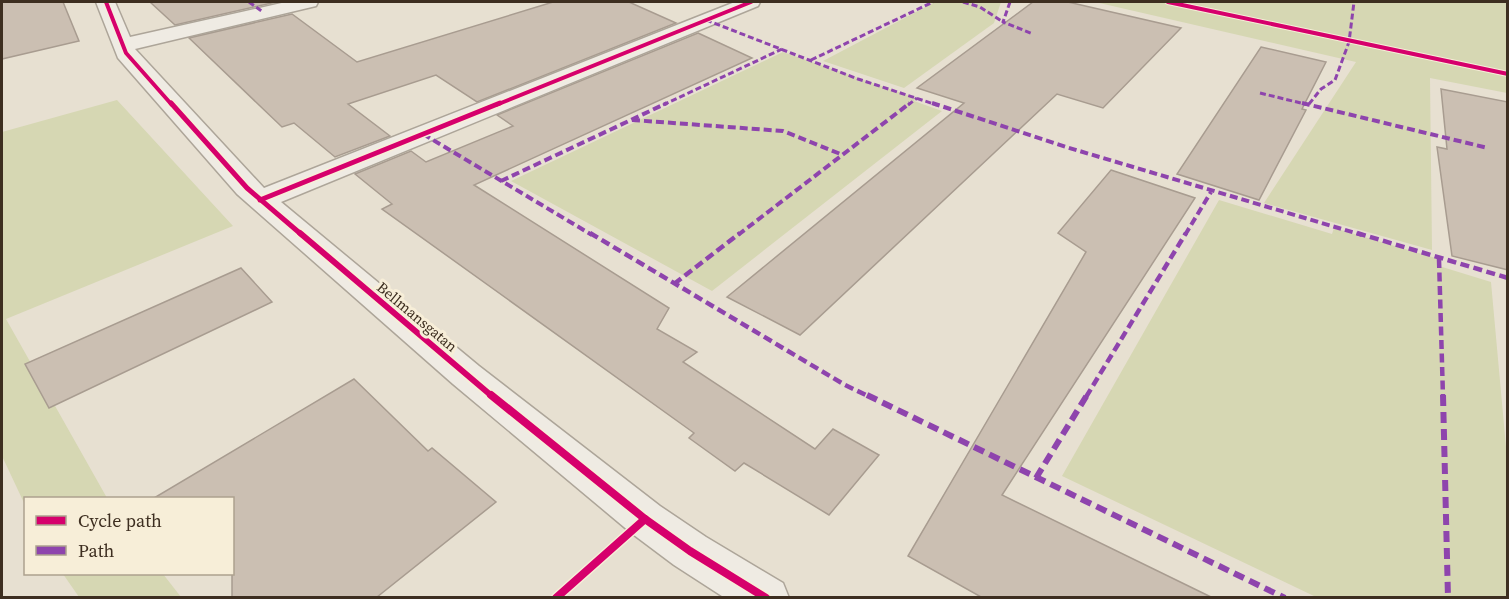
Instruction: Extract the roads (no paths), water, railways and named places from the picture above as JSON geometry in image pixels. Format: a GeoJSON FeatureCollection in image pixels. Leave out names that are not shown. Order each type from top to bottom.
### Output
{"type":"FeatureCollection","features":[{"type":"Feature","properties":{"kind":"street","name":"Bellmansgatan"},"geometry":{"type":"LineString","coordinates":[[106,2],[126,53],[260,200],[466,375],[645,519],[690,551],[766,597]]}},
{"type":"Feature","properties":{"kind":"street"},"geometry":{"type":"LineString","coordinates":[[123,45],[309,2]]}},
{"type":"Feature","properties":{"kind":"street"},"geometry":{"type":"LineString","coordinates":[[260,200],[751,2]]}}]}
